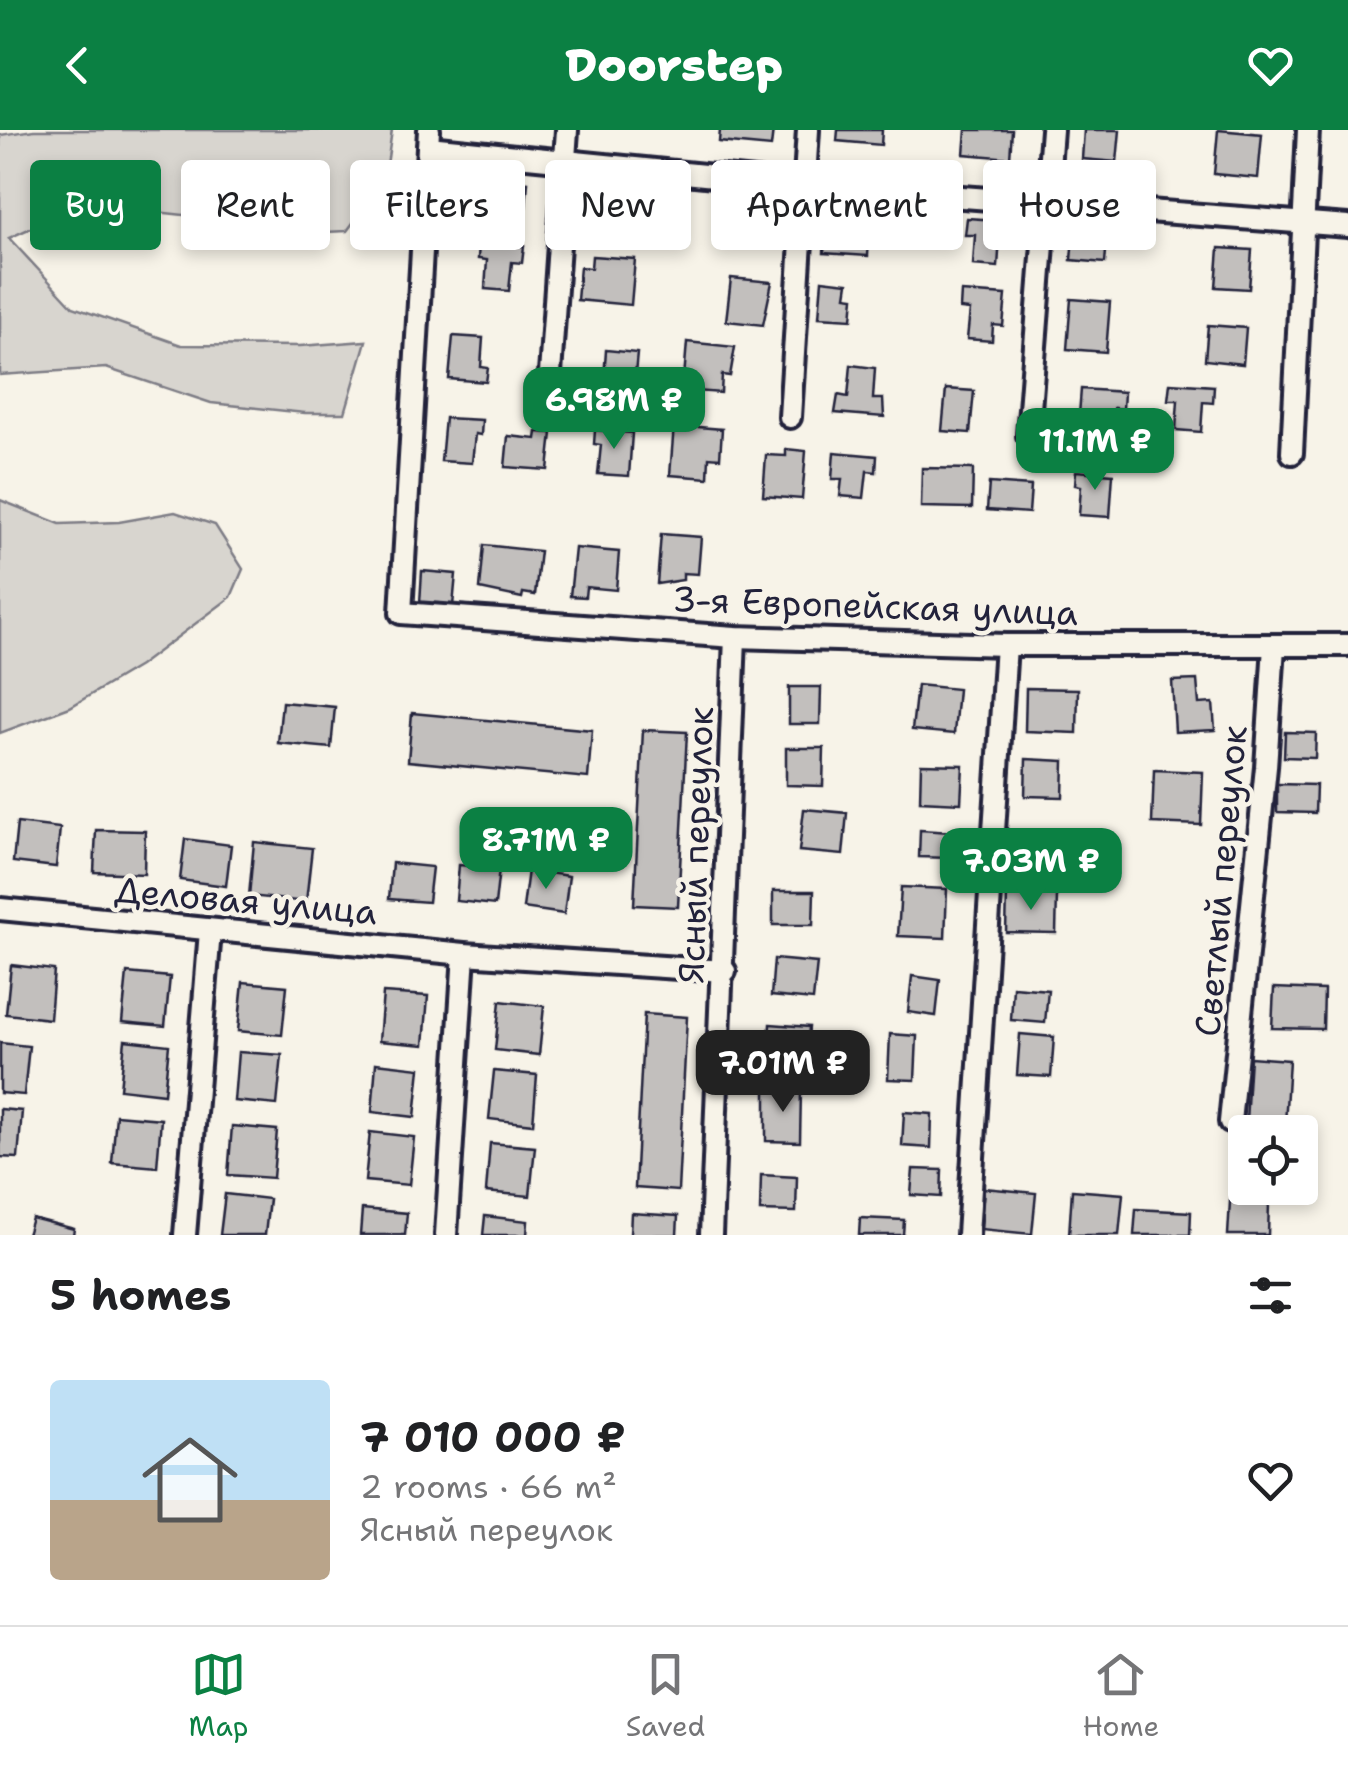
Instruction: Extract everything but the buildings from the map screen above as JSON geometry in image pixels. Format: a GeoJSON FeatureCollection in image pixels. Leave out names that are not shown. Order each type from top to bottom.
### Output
{"type":"FeatureCollection","features":[{"type":"Feature","properties":{"kind":"street"},"geometry":{"type":"LineString","coordinates":[[547,417],[566,130]]}},
{"type":"Feature","properties":{"kind":"street"},"geometry":{"type":"LineString","coordinates":[[805,160],[808,130]]}},
{"type":"Feature","properties":{"kind":"street"},"geometry":{"type":"LineString","coordinates":[[1050,160],[1052,130]]}},
{"type":"Feature","properties":{"kind":"street"},"geometry":{"type":"LineString","coordinates":[[1292,454],[1308,130]]}},
{"type":"Feature","properties":{"kind":"street"},"geometry":{"type":"LineString","coordinates":[[428,138],[711,175]]}},
{"type":"Feature","properties":{"kind":"street","name":"3-я Европейская улица"},"geometry":{"type":"LineString","coordinates":[[428,138],[401,614],[735,637],[1006,645],[1348,646]]}},
{"type":"Feature","properties":{"kind":"street"},"geometry":{"type":"LineString","coordinates":[[1156,210],[1348,226]]}},
{"type":"Feature","properties":{"kind":"street"},"geometry":{"type":"LineString","coordinates":[[790,417],[799,250]]}},
{"type":"Feature","properties":{"kind":"street"},"geometry":{"type":"LineString","coordinates":[[1028,435],[1043,250]]}},
{"type":"Feature","properties":{"kind":"street","name":"Ясный переулок"},"geometry":{"type":"LineString","coordinates":[[712,1235],[735,637]]}},
{"type":"Feature","properties":{"kind":"street"},"geometry":{"type":"LineString","coordinates":[[968,1235],[1006,645]]}},
{"type":"Feature","properties":{"kind":"street","name":"Светлый переулок"},"geometry":{"type":"LineString","coordinates":[[1231,1115],[1274,646]]}},
{"type":"Feature","properties":{"kind":"street","name":"Деловая улица"},"geometry":{"type":"LineString","coordinates":[[0,910],[464,954],[725,971]]}},
{"type":"Feature","properties":{"kind":"street"},"geometry":{"type":"LineString","coordinates":[[185,1235],[210,931]]}},
{"type":"Feature","properties":{"kind":"street"},"geometry":{"type":"LineString","coordinates":[[446,1235],[464,954]]}},
{"type":"Feature","properties":{"kind":"shaded area"},"geometry":{"type":"Polygon","coordinates":[[[34,130],[392,130],[388,160],[350,160],[347,231],[330,232],[330,160],[181,160],[181,215],[161,213],[161,160],[30,160],[30,228],[9,238],[73,307],[181,345],[300,346],[366,341],[345,413],[211,403],[106,368],[0,375],[0,135],[34,130]]]}},
{"type":"Feature","properties":{"kind":"shaded area"},"geometry":{"type":"Polygon","coordinates":[[[0,500],[60,524],[119,522],[175,512],[215,525],[243,569],[231,597],[139,666],[70,707],[0,733],[0,500]]]}}]}
